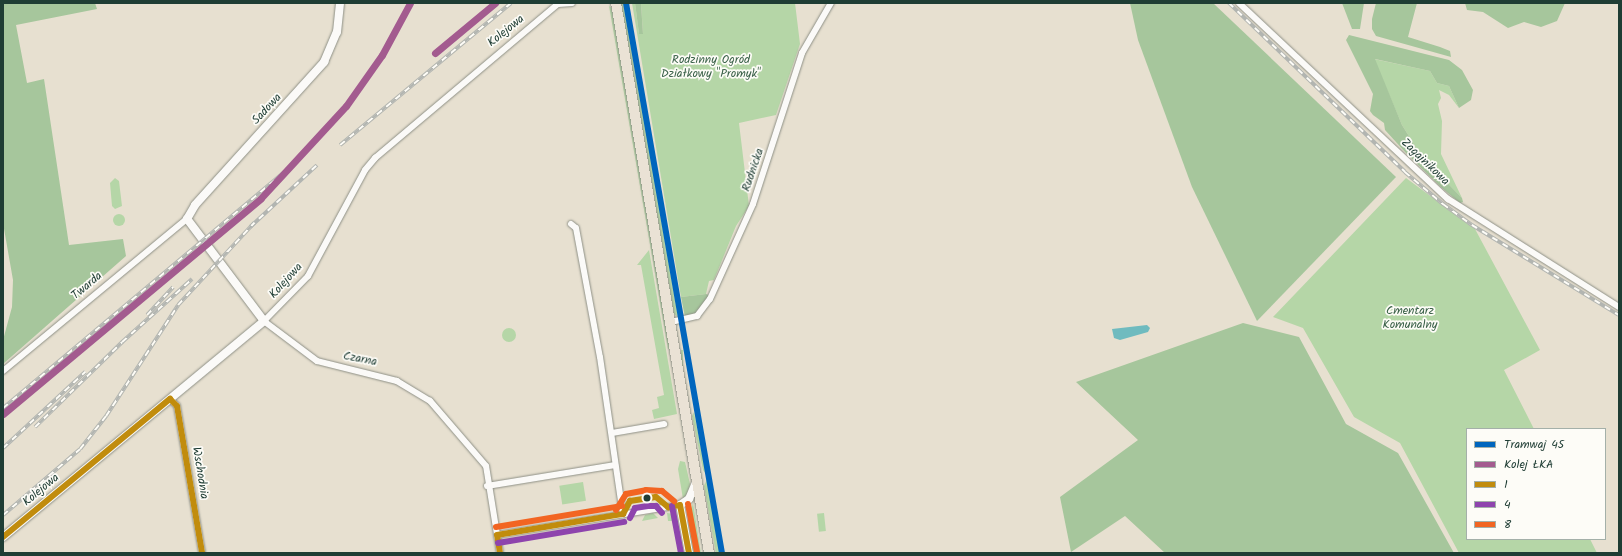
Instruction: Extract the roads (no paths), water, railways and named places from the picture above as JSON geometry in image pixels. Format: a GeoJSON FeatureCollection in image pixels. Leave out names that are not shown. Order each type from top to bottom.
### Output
{"type":"FeatureCollection","features":[{"type":"Feature","properties":{"kind":"main road"},"geometry":{"type":"LineString","coordinates":[[616,3],[698,480],[709,553]]}},
{"type":"Feature","properties":{"kind":"street","name":"Sadowa"},"geometry":{"type":"LineString","coordinates":[[187,219],[195,205],[321,66],[334,43],[340,3]]}},
{"type":"Feature","properties":{"kind":"street","name":"Kolejowa"},"geometry":{"type":"LineString","coordinates":[[3,537],[264,321],[308,276],[365,170],[375,158],[433,106],[558,4],[572,3]]}},
{"type":"Feature","properties":{"kind":"street","name":"Rudnicka"},"geometry":{"type":"LineString","coordinates":[[671,322],[697,316],[710,299],[753,204],[802,53],[832,3]]}},
{"type":"Feature","properties":{"kind":"street","name":"Zagajnikowa"},"geometry":{"type":"LineString","coordinates":[[1239,3],[1448,199],[1619,307]]}},
{"type":"Feature","properties":{"kind":"street","name":"Czarna"},"geometry":{"type":"LineString","coordinates":[[187,219],[264,321],[317,361],[384,377],[418,391],[436,406],[481,458],[486,466],[487,486],[500,553]]}},
{"type":"Feature","properties":{"kind":"street","name":"Twarda"},"geometry":{"type":"LineString","coordinates":[[3,371],[187,219]]}},
{"type":"Feature","properties":{"kind":"street"},"geometry":{"type":"LineString","coordinates":[[571,224],[576,228],[612,433],[615,465],[623,514]]}},
{"type":"Feature","properties":{"kind":"street","name":"Wschodnia"},"geometry":{"type":"LineString","coordinates":[[170,398],[177,406],[202,553]]}},
{"type":"Feature","properties":{"kind":"street"},"geometry":{"type":"LineString","coordinates":[[612,433],[664,424]]}},
{"type":"Feature","properties":{"kind":"street"},"geometry":{"type":"LineString","coordinates":[[487,486],[615,465]]}},
{"type":"Feature","properties":{"kind":"street"},"geometry":{"type":"LineString","coordinates":[[497,535],[680,505],[689,499],[698,480]]}},
{"type":"Feature","properties":{"kind":"street"},"geometry":{"type":"LineString","coordinates":[[680,505],[689,553]]}},
{"type":"Feature","properties":{"kind":"water"},"geometry":{"type":"Polygon","coordinates":[[[1147,325],[1150,328],[1148,332],[1120,340],[1114,338],[1112,329],[1147,325]]]}},
{"type":"Feature","properties":{"kind":"railway"},"geometry":{"type":"LineString","coordinates":[[450,40],[498,3]]}},
{"type":"Feature","properties":{"kind":"railway"},"geometry":{"type":"LineString","coordinates":[[340,145],[511,3]]}},
{"type":"Feature","properties":{"kind":"railway"},"geometry":{"type":"LineString","coordinates":[[1229,3],[1405,172],[1443,204],[1472,225],[1619,315]]}},
{"type":"Feature","properties":{"kind":"railway"},"geometry":{"type":"LineString","coordinates":[[3,408],[295,163]]}},
{"type":"Feature","properties":{"kind":"railway"},"geometry":{"type":"LineString","coordinates":[[250,227],[317,165]]}},
{"type":"Feature","properties":{"kind":"railway"},"geometry":{"type":"LineString","coordinates":[[3,515],[80,449],[106,416],[178,305],[254,223]]}},
{"type":"Feature","properties":{"kind":"railway"},"geometry":{"type":"LineString","coordinates":[[35,427],[122,342],[192,279]]}},
{"type":"Feature","properties":{"kind":"railway"},"geometry":{"type":"LineString","coordinates":[[147,315],[173,287]]}},
{"type":"Feature","properties":{"kind":"railway"},"geometry":{"type":"LineString","coordinates":[[3,448],[85,372]]}},
{"type":"Feature","properties":{"kind":"tram line","name":"45"},"geometry":{"type":"LineString","coordinates":[[626,3],[722,553]]}},
{"type":"Feature","properties":{"kind":"rail line","name":"ŁKA"},"geometry":{"type":"LineString","coordinates":[[3,414],[261,198],[346,106],[382,55],[410,3]]}},
{"type":"Feature","properties":{"kind":"rail line","name":"ŁKA"},"geometry":{"type":"LineString","coordinates":[[435,53],[495,3]]}},
{"type":"Feature","properties":{"kind":"park label","name":"Rodzinny Ogród Działkowy \"Promyk\""},"geometry":{"type":"Point","coordinates":[711,67]}},
{"type":"Feature","properties":{"kind":"park label","name":"Cmentarz Komunalny"},"geometry":{"type":"Point","coordinates":[1410,318]}}]}
